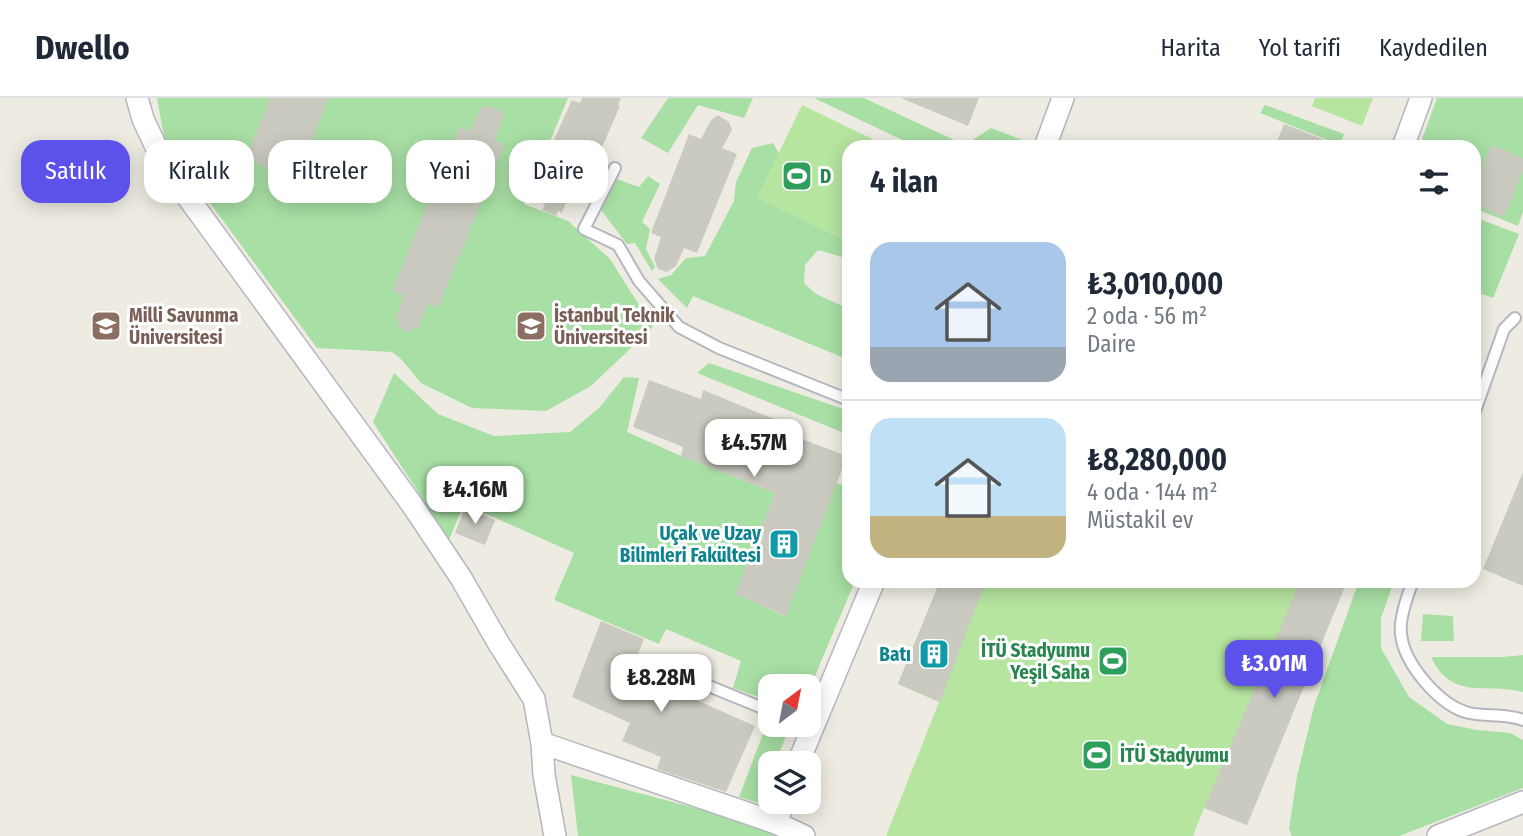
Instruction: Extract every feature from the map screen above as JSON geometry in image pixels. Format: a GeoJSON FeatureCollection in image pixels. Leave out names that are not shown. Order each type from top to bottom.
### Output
{"type":"FeatureCollection","features":[{"type":"Feature","properties":{"kind":"street"},"geometry":{"type":"LineString","coordinates":[[137,98],[143,119],[164,166],[413,506],[461,578],[534,699],[555,836]]}},
{"type":"Feature","properties":{"kind":"street"},"geometry":{"type":"LineString","coordinates":[[1048,140],[1063,98]]}},
{"type":"Feature","properties":{"kind":"street"},"geometry":{"type":"LineString","coordinates":[[1406,140],[1421,98]]}},
{"type":"Feature","properties":{"kind":"street"},"geometry":{"type":"LineString","coordinates":[[821,697],[871,588]]}},
{"type":"Feature","properties":{"kind":"street"},"geometry":{"type":"LineString","coordinates":[[542,743],[776,823],[804,836]]}},
{"type":"Feature","properties":{"kind":"street"},"geometry":{"type":"LineString","coordinates":[[1438,836],[1523,802]]}},
{"type":"Feature","properties":{"kind":"street"},"geometry":{"type":"LineString","coordinates":[[776,823],[779,814]]}},
{"type":"Feature","properties":{"kind":"lane"},"geometry":{"type":"LineString","coordinates":[[615,168],[584,229],[618,245],[639,281],[679,327],[719,348],[842,397]]}},
{"type":"Feature","properties":{"kind":"lane"},"geometry":{"type":"LineString","coordinates":[[1481,394],[1504,329],[1515,318]]}},
{"type":"Feature","properties":{"kind":"lane"},"geometry":{"type":"LineString","coordinates":[[1410,588],[1401,633],[1411,663],[1434,693],[1467,713],[1523,720]]}},
{"type":"Feature","properties":{"kind":"lane"},"geometry":{"type":"LineString","coordinates":[[689,678],[758,706]]}},
{"type":"Feature","properties":{"kind":"green space"},"geometry":{"type":"Polygon","coordinates":[[[157,98],[568,98],[551,140],[509,140],[509,203],[524,203],[568,221],[610,259],[653,327],[591,386],[546,411],[472,408],[421,383],[392,352],[317,348],[210,203],[254,203],[254,140],[165,140],[157,98]]]}},
{"type":"Feature","properties":{"kind":"green space"},"geometry":{"type":"Polygon","coordinates":[[[668,98],[753,98],[744,118],[698,105],[668,153],[641,138],[668,98]]]}},
{"type":"Feature","properties":{"kind":"green space"},"geometry":{"type":"Polygon","coordinates":[[[814,98],[864,98],[954,140],[902,140],[814,98]]]}},
{"type":"Feature","properties":{"kind":"green space"},"geometry":{"type":"Polygon","coordinates":[[[1315,98],[1373,98],[1362,126],[1312,106],[1315,98]]]}},
{"type":"Feature","properties":{"kind":"green space"},"geometry":{"type":"Polygon","coordinates":[[[1437,98],[1523,98],[1523,212],[1518,226],[1481,211],[1481,140],[1422,140],[1437,98]]]}},
{"type":"Feature","properties":{"kind":"green space","name":"D"},"geometry":{"type":"Polygon","coordinates":[[[802,105],[874,140],[842,140],[842,239],[757,198],[802,105]]]}},
{"type":"Feature","properties":{"kind":"green space"},"geometry":{"type":"Polygon","coordinates":[[[1265,105],[1344,134],[1342,140],[1328,140],[1260,113],[1265,105]]]}},
{"type":"Feature","properties":{"kind":"green space"},"geometry":{"type":"Polygon","coordinates":[[[991,128],[1023,140],[973,140],[991,128]]]}},
{"type":"Feature","properties":{"kind":"green space"},"geometry":{"type":"Polygon","coordinates":[[[773,143],[779,153],[758,198],[842,239],[842,257],[818,250],[805,265],[804,283],[816,294],[842,306],[842,357],[693,296],[687,308],[658,279],[671,275],[686,258],[705,256],[734,201],[736,182],[752,148],[773,143]]]}},
{"type":"Feature","properties":{"kind":"green space"},"geometry":{"type":"Polygon","coordinates":[[[648,176],[660,184],[642,222],[650,229],[646,249],[655,267],[652,271],[635,243],[627,244],[601,210],[604,203],[608,203],[608,193],[614,178],[639,187],[648,176]]]}},
{"type":"Feature","properties":{"kind":"green space"},"geometry":{"type":"Polygon","coordinates":[[[1481,220],[1519,234],[1493,298],[1481,294],[1481,220]]]}},
{"type":"Feature","properties":{"kind":"green space"},"geometry":{"type":"Polygon","coordinates":[[[709,363],[842,409],[842,432],[697,373],[709,363]]]}},
{"type":"Feature","properties":{"kind":"green space"},"geometry":{"type":"Polygon","coordinates":[[[394,373],[438,414],[494,436],[570,432],[599,408],[624,377],[639,378],[627,432],[775,493],[736,594],[785,616],[836,483],[842,485],[842,588],[852,588],[816,674],[758,674],[758,697],[733,688],[741,661],[666,629],[659,644],[554,600],[574,553],[464,504],[449,540],[373,422],[394,373]]]}},
{"type":"Feature","properties":{"kind":"green space","name":"İTÜ Stadyumu"},"geometry":{"type":"Polygon","coordinates":[[[937,588],[1344,588],[1247,825],[1204,808],[1193,836],[886,836],[939,702],[898,684],[937,588]]]}},
{"type":"Feature","properties":{"kind":"green space"},"geometry":{"type":"Polygon","coordinates":[[[1356,588],[1392,588],[1381,618],[1381,648],[1409,697],[1447,724],[1510,733],[1523,740],[1523,788],[1399,836],[1292,836],[1289,829],[1297,776],[1314,706],[1356,588]]]}},
{"type":"Feature","properties":{"kind":"green space"},"geometry":{"type":"Polygon","coordinates":[[[1423,614],[1453,616],[1454,641],[1421,641],[1423,614]]]}},
{"type":"Feature","properties":{"kind":"green space"},"geometry":{"type":"Polygon","coordinates":[[[1523,655],[1523,692],[1460,685],[1449,680],[1431,657],[1502,657],[1523,655]]]}},
{"type":"Feature","properties":{"kind":"green space"},"geometry":{"type":"Polygon","coordinates":[[[762,737],[786,737],[780,751],[758,751],[758,803],[739,797],[762,737]]]}},
{"type":"Feature","properties":{"kind":"green space"},"geometry":{"type":"Polygon","coordinates":[[[571,775],[778,830],[787,836],[578,836],[571,775]]]}},
{"type":"Feature","properties":{"kind":"building"},"geometry":{"type":"Polygon","coordinates":[[[270,98],[329,98],[312,140],[268,140],[268,168],[254,162],[253,140],[270,98]]]}},
{"type":"Feature","properties":{"kind":"building"},"geometry":{"type":"Polygon","coordinates":[[[582,98],[621,98],[605,140],[554,140],[572,100],[580,103],[582,98]]]}},
{"type":"Feature","properties":{"kind":"building"},"geometry":{"type":"Polygon","coordinates":[[[901,98],[979,98],[968,126],[901,98]]]}},
{"type":"Feature","properties":{"kind":"building"},"geometry":{"type":"Polygon","coordinates":[[[487,105],[505,113],[494,140],[454,140],[459,127],[470,131],[480,109],[487,105]]]}},
{"type":"Feature","properties":{"kind":"building"},"geometry":{"type":"Polygon","coordinates":[[[718,115],[729,122],[732,130],[722,148],[737,154],[697,253],[684,248],[676,266],[667,272],[658,269],[654,259],[661,237],[651,233],[689,134],[701,139],[711,120],[718,115]]]}},
{"type":"Feature","properties":{"kind":"building"},"geometry":{"type":"Polygon","coordinates":[[[1284,124],[1325,140],[1278,140],[1284,124]]]}},
{"type":"Feature","properties":{"kind":"building"},"geometry":{"type":"Polygon","coordinates":[[[495,141],[505,144],[495,168],[495,141]]]}},
{"type":"Feature","properties":{"kind":"building"},"geometry":{"type":"Polygon","coordinates":[[[1491,145],[1523,158],[1523,171],[1504,217],[1481,207],[1481,170],[1491,145]]]}},
{"type":"Feature","properties":{"kind":"building"},"geometry":{"type":"Polygon","coordinates":[[[428,203],[481,203],[438,308],[428,304],[418,329],[413,327],[411,333],[398,327],[399,321],[395,320],[404,296],[392,291],[428,203]]]}},
{"type":"Feature","properties":{"kind":"building"},"geometry":{"type":"Polygon","coordinates":[[[542,203],[566,203],[562,213],[558,211],[556,216],[542,210],[545,205],[542,203]]]}},
{"type":"Feature","properties":{"kind":"building","name":"Uçak ve Uzay Bilimleri Fakültesi"},"geometry":{"type":"Polygon","coordinates":[[[649,380],[701,399],[703,390],[801,430],[799,438],[842,454],[842,469],[786,616],[735,594],[775,493],[681,456],[683,447],[633,427],[649,380]]]}},
{"type":"Feature","properties":{"kind":"building"},"geometry":{"type":"Polygon","coordinates":[[[1523,472],[1523,586],[1483,569],[1523,472]]]}},
{"type":"Feature","properties":{"kind":"building"},"geometry":{"type":"Polygon","coordinates":[[[465,508],[495,520],[485,545],[455,533],[465,508]]]}},
{"type":"Feature","properties":{"kind":"building","name":"Batı"},"geometry":{"type":"Polygon","coordinates":[[[937,588],[983,588],[940,702],[898,684],[937,588]]]}},
{"type":"Feature","properties":{"kind":"building"},"geometry":{"type":"Polygon","coordinates":[[[1297,588],[1344,588],[1247,825],[1204,808],[1297,588]]]}},
{"type":"Feature","properties":{"kind":"building"},"geometry":{"type":"Polygon","coordinates":[[[601,621],[644,639],[631,671],[755,726],[726,792],[657,769],[661,757],[622,741],[630,723],[572,697],[601,621]]]}},
{"type":"Feature","properties":{"kind":"place","name":"D"},"geometry":{"type":"Point","coordinates":[797,176]}},
{"type":"Feature","properties":{"kind":"place","name":"Milli Savunma Üniversitesi"},"geometry":{"type":"Point","coordinates":[106,326]}},
{"type":"Feature","properties":{"kind":"place","name":"İstanbul Teknik Üniversitesi"},"geometry":{"type":"Point","coordinates":[531,326]}},
{"type":"Feature","properties":{"kind":"place","name":"Uçak ve Uzay Bilimleri Fakültesi"},"geometry":{"type":"Point","coordinates":[784,544]}},
{"type":"Feature","properties":{"kind":"place","name":"Batı"},"geometry":{"type":"Point","coordinates":[934,654]}},
{"type":"Feature","properties":{"kind":"place","name":"İTÜ Stadyumu Yeşil Saha"},"geometry":{"type":"Point","coordinates":[1113,661]}},
{"type":"Feature","properties":{"kind":"place","name":"İTÜ Stadyumu"},"geometry":{"type":"Point","coordinates":[1097,755]}}]}
